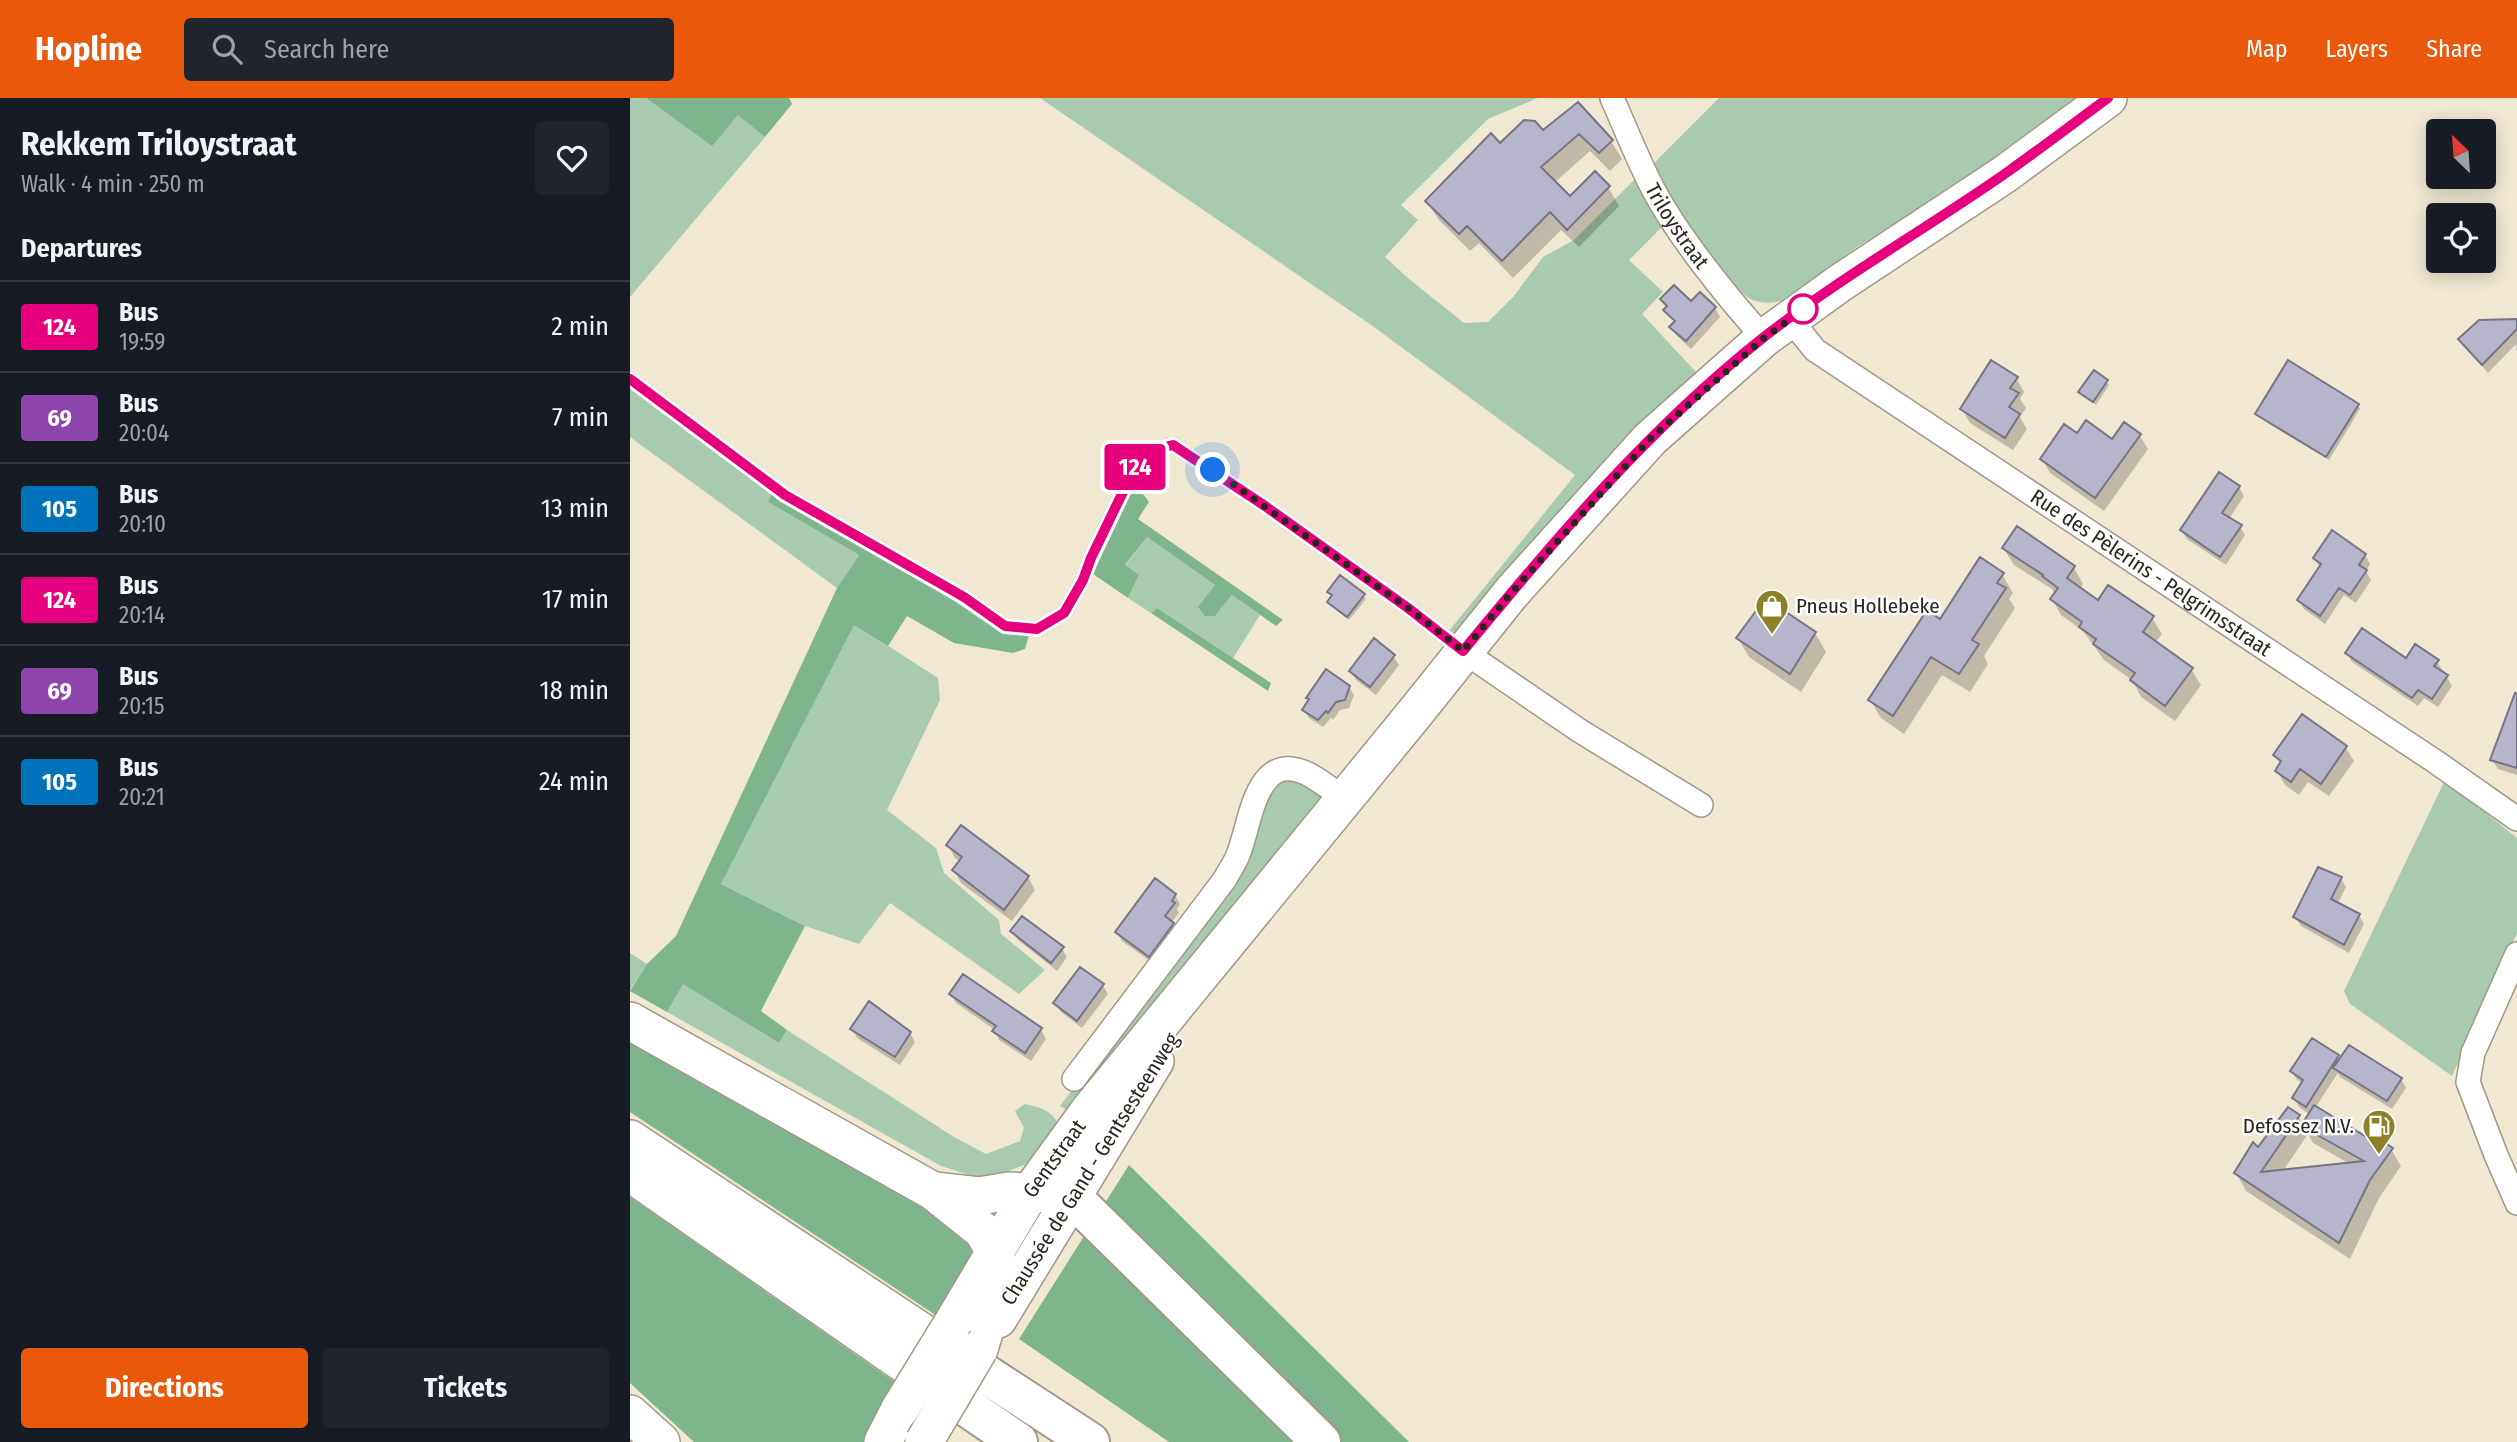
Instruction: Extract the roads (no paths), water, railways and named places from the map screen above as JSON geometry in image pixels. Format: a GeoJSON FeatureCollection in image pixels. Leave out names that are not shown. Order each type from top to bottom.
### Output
{"type":"FeatureCollection","features":[{"type":"Feature","properties":{"kind":"highway"},"geometry":{"type":"LineString","coordinates":[[1071,1196],[1321,1442]]}},
{"type":"Feature","properties":{"kind":"highway"},"geometry":{"type":"LineString","coordinates":[[957,1363],[1018,1442]]}},
{"type":"Feature","properties":{"kind":"highway"},"geometry":{"type":"LineString","coordinates":[[957,1363],[1090,1442]]}},
{"type":"Feature","properties":{"kind":"main road"},"geometry":{"type":"LineString","coordinates":[[1263,900],[1512,592],[1650,439],[1777,328],[2005,174],[2108,98]]}},
{"type":"Feature","properties":{"kind":"main road","name":"Gentstraat"},"geometry":{"type":"LineString","coordinates":[[883,1442],[897,1426],[998,1275],[1031,1191],[1089,1111],[1263,900]]}},
{"type":"Feature","properties":{"kind":"main road","name":"Chaussée de Gand - Gentsesteenweg"},"geometry":{"type":"LineString","coordinates":[[924,1442],[998,1275],[1071,1196],[1156,1060],[1263,900]]}},
{"type":"Feature","properties":{"kind":"main road"},"geometry":{"type":"LineString","coordinates":[[630,1021],[933,1191],[983,1231],[998,1275]]}},
{"type":"Feature","properties":{"kind":"main road"},"geometry":{"type":"LineString","coordinates":[[630,1139],[957,1363]]}},
{"type":"Feature","properties":{"kind":"main road"},"geometry":{"type":"LineString","coordinates":[[630,1173],[957,1363]]}},
{"type":"Feature","properties":{"kind":"main road"},"geometry":{"type":"LineString","coordinates":[[933,1191],[979,1196],[1009,1191],[1031,1191],[1071,1196]]}},
{"type":"Feature","properties":{"kind":"main road"},"geometry":{"type":"LineString","coordinates":[[630,1414],[661,1442]]}},
{"type":"Feature","properties":{"kind":"street","name":"Triloystraat"},"geometry":{"type":"LineString","coordinates":[[1612,98],[1652,187],[1696,254],[1777,328]]}},
{"type":"Feature","properties":{"kind":"street","name":"Rue des Pèlerins - Pelgrimsstraat"},"geometry":{"type":"LineString","coordinates":[[1777,328],[1815,350],[2436,762],[2517,819]]}},
{"type":"Feature","properties":{"kind":"street"},"geometry":{"type":"LineString","coordinates":[[1463,651],[1580,732],[1701,805]]}},
{"type":"Feature","properties":{"kind":"street"},"geometry":{"type":"LineString","coordinates":[[1074,1079],[1225,879],[1238,855],[1257,793],[1267,777],[1290,769],[1307,774],[1345,798]]}},
{"type":"Feature","properties":{"kind":"street"},"geometry":{"type":"LineString","coordinates":[[2517,954],[2473,1053],[2468,1082],[2517,1203]]}},
{"type":"Feature","properties":{"kind":"lane"},"geometry":{"type":"LineString","coordinates":[[630,379],[785,495],[964,597],[1005,626],[1037,629],[1064,613],[1083,580],[1135,467],[1150,451],[1173,445],[1265,506],[1408,608],[1463,651]]}},
{"type":"Feature","properties":{"kind":"place","name":"Pneus Hollebeke"},"geometry":{"type":"Point","coordinates":[1772,636]}},
{"type":"Feature","properties":{"kind":"place","name":"Defossez N.V."},"geometry":{"type":"Point","coordinates":[2379,1156]}}]}
